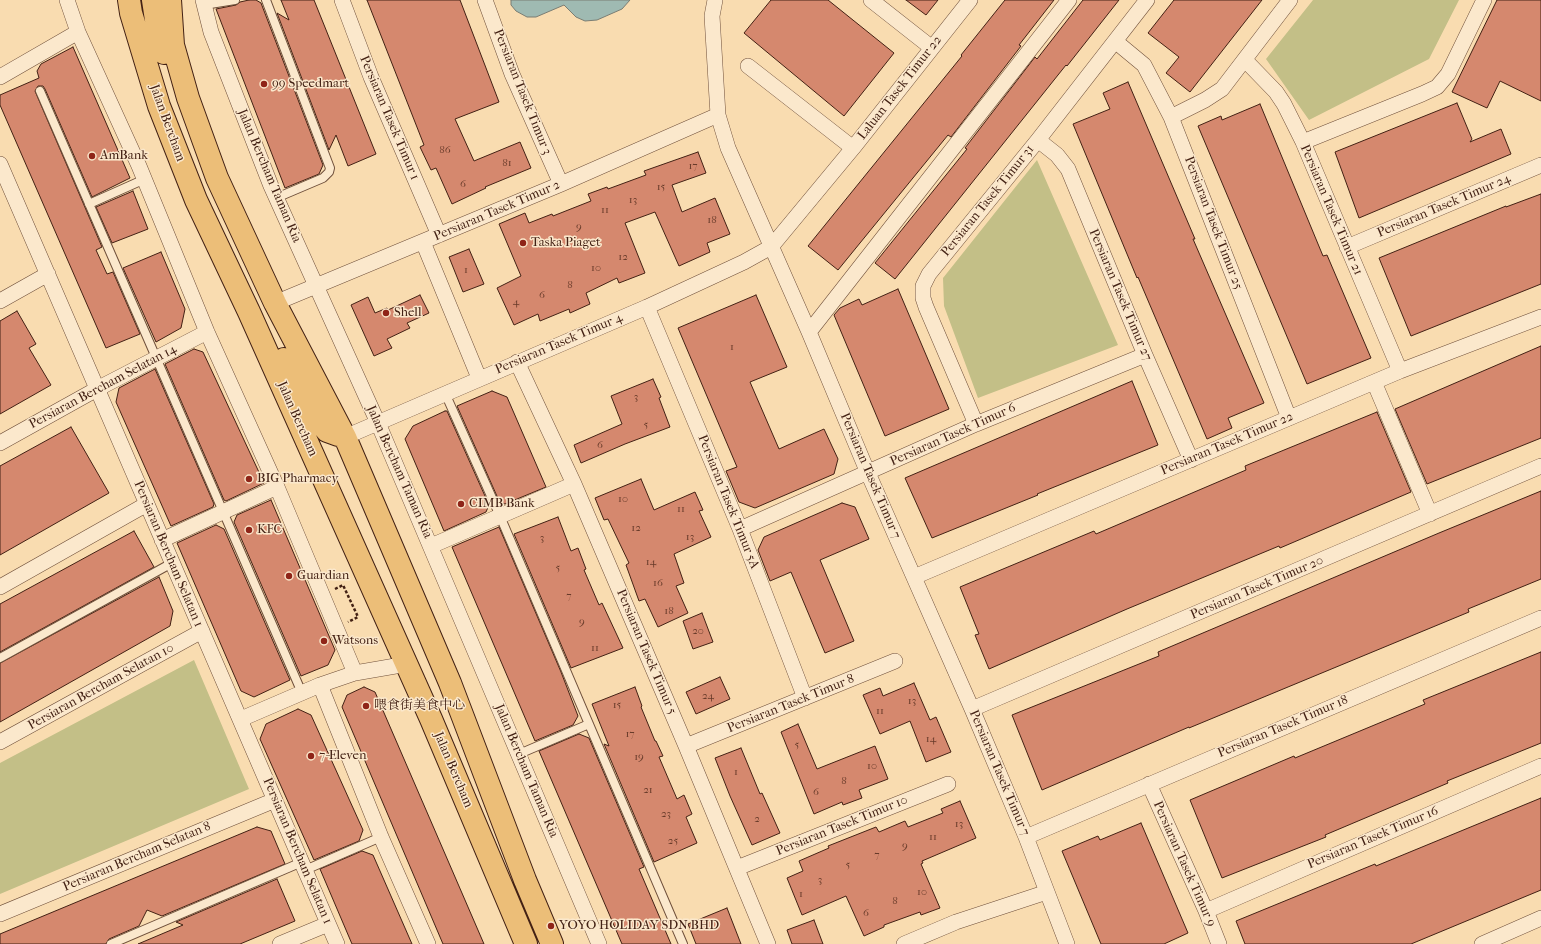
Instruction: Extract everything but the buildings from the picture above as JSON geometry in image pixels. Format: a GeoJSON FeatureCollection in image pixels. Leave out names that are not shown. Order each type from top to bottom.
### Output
{"type":"FeatureCollection","features":[{"type":"Feature","properties":{"kind":"main road","name":"Jalan Bercham"},"geometry":{"type":"LineString","coordinates":[[129,0],[131,13],[158,106],[196,200],[249,312],[407,664],[526,944]]}},
{"type":"Feature","properties":{"kind":"main road"},"geometry":{"type":"LineString","coordinates":[[153,0],[158,33],[171,74],[188,98]]}},
{"type":"Feature","properties":{"kind":"main road","name":"Jalan Bercham"},"geometry":{"type":"LineString","coordinates":[[170,0],[173,45],[188,98],[217,178],[275,303],[345,437],[450,683],[552,944]]}},
{"type":"Feature","properties":{"kind":"main road"},"geometry":{"type":"LineString","coordinates":[[249,312],[268,330],[322,425],[327,431],[345,437]]}},
{"type":"Feature","properties":{"kind":"main road"},"geometry":{"type":"LineString","coordinates":[[407,664],[421,668],[433,682],[477,782],[498,808]]}},
{"type":"Feature","properties":{"kind":"street"},"geometry":{"type":"LineString","coordinates":[[67,0],[78,32],[145,180],[206,332],[277,487],[356,673]]}},
{"type":"Feature","properties":{"kind":"street","name":"Persiaran Tasek Timur 1"},"geometry":{"type":"LineString","coordinates":[[342,0],[371,77],[439,235]]}},
{"type":"Feature","properties":{"kind":"street","name":"Persiaran Tasek Timur 3"},"geometry":{"type":"LineString","coordinates":[[485,0],[512,74],[561,184]]}},
{"type":"Feature","properties":{"kind":"street","name":"Persiaran Tasek Timur 7"},"geometry":{"type":"LineString","coordinates":[[715,0],[712,16],[718,115],[741,179],[809,332],[868,473],[972,709],[1026,837],[1067,944]]}},
{"type":"Feature","properties":{"kind":"street"},"geometry":{"type":"LineString","coordinates":[[872,0],[932,48]]}},
{"type":"Feature","properties":{"kind":"street","name":"Laluan Tasek Timur 22"},"geometry":{"type":"LineString","coordinates":[[748,66],[853,148],[970,0]]}},
{"type":"Feature","properties":{"kind":"street"},"geometry":{"type":"LineString","coordinates":[[809,332],[1069,0]]}},
{"type":"Feature","properties":{"kind":"street","name":"Persiaran Tasek Timur 31"},"geometry":{"type":"LineString","coordinates":[[976,424],[926,306],[923,298],[923,286],[929,274],[1038,140],[1147,0]]}},
{"type":"Feature","properties":{"kind":"street"},"geometry":{"type":"LineString","coordinates":[[1171,117],[1205,100],[1222,89],[1290,0]]}},
{"type":"Feature","properties":{"kind":"street"},"geometry":{"type":"LineString","coordinates":[[1303,142],[1422,94],[1437,86],[1448,74],[1484,0]]}},
{"type":"Feature","properties":{"kind":"street","name":"Jalan Bercham Taman Ria"},"geometry":{"type":"LineString","coordinates":[[203,3],[211,32],[276,198],[378,423],[600,944]]}},
{"type":"Feature","properties":{"kind":"street"},"geometry":{"type":"LineString","coordinates":[[0,77],[78,32]]}},
{"type":"Feature","properties":{"kind":"street","name":"Persiaran Tasek Timur 25"},"geometry":{"type":"LineString","coordinates":[[1115,41],[1144,65],[1171,117],[1289,418]]}},
{"type":"Feature","properties":{"kind":"street","name":"Persiaran Tasek Timur 21"},"geometry":{"type":"LineString","coordinates":[[1244,60],[1276,92],[1284,104],[1303,142],[1400,371]]}},
{"type":"Feature","properties":{"kind":"street","name":"Persiaran Tasek Timur 2"},"geometry":{"type":"LineString","coordinates":[[275,303],[561,184],[718,115]]}},
{"type":"Feature","properties":{"kind":"street","name":"Persiaran Tasek Timur 27"},"geometry":{"type":"LineString","coordinates":[[1038,140],[1057,155],[1068,169],[1190,460]]}},
{"type":"Feature","properties":{"kind":"street"},"geometry":{"type":"LineString","coordinates":[[771,248],[853,148]]}},
{"type":"Feature","properties":{"kind":"street","name":"Persiaran Bercham Selatan 1"},"geometry":{"type":"LineString","coordinates":[[0,164],[337,944]]}},
{"type":"Feature","properties":{"kind":"street","name":"Persiaran Tasek Timur 24"},"geometry":{"type":"LineString","coordinates":[[1347,246],[1541,165]]}},
{"type":"Feature","properties":{"kind":"street"},"geometry":{"type":"LineString","coordinates":[[424,242],[479,378]]}},
{"type":"Feature","properties":{"kind":"street","name":"Persiaran Tasek Timur 4"},"geometry":{"type":"LineString","coordinates":[[345,437],[479,378],[647,307],[771,248]]}},
{"type":"Feature","properties":{"kind":"street"},"geometry":{"type":"LineString","coordinates":[[0,301],[48,274]]}},
{"type":"Feature","properties":{"kind":"street","name":"Persiaran Tasek Timur 5A"},"geometry":{"type":"LineString","coordinates":[[647,307],[740,529],[805,698]]}},
{"type":"Feature","properties":{"kind":"street","name":"Persiaran Tasek Timur 22"},"geometry":{"type":"LineString","coordinates":[[914,577],[1400,371],[1541,317]]}},
{"type":"Feature","properties":{"kind":"street","name":"Persiaran Bercham Selatan 14"},"geometry":{"type":"LineString","coordinates":[[0,443],[97,389],[206,332]]}},
{"type":"Feature","properties":{"kind":"street","name":"Persiaran Tasek Timur 6"},"geometry":{"type":"LineString","coordinates":[[740,529],[976,424],[1145,355]]}},
{"type":"Feature","properties":{"kind":"street","name":"Persiaran Tasek Timur 5"},"geometry":{"type":"LineString","coordinates":[[517,362],[574,484],[686,746],[768,944]]}},
{"type":"Feature","properties":{"kind":"street"},"geometry":{"type":"LineString","coordinates":[[1374,382],[1430,514]]}},
{"type":"Feature","properties":{"kind":"street","name":"Persiaran Tasek Timur 20"},"geometry":{"type":"LineString","coordinates":[[972,709],[1541,466]]}},
{"type":"Feature","properties":{"kind":"street"},"geometry":{"type":"LineString","coordinates":[[431,546],[574,484]]}},
{"type":"Feature","properties":{"kind":"street"},"geometry":{"type":"LineString","coordinates":[[162,540],[277,487]]}},
{"type":"Feature","properties":{"kind":"street"},"geometry":{"type":"LineString","coordinates":[[0,587],[147,504]]}},
{"type":"Feature","properties":{"kind":"street","name":"Persiaran Tasek Timur 18"},"geometry":{"type":"LineString","coordinates":[[1026,837],[1541,618]]}},
{"type":"Feature","properties":{"kind":"street","name":"Persiaran Bercham Selatan 10"},"geometry":{"type":"LineString","coordinates":[[0,742],[202,632]]}},
{"type":"Feature","properties":{"kind":"street","name":"Persiaran Tasek Timur 8"},"geometry":{"type":"LineString","coordinates":[[686,746],[895,661]]}},
{"type":"Feature","properties":{"kind":"street"},"geometry":{"type":"LineString","coordinates":[[241,719],[320,685],[356,673],[407,664]]}},
{"type":"Feature","properties":{"kind":"street"},"geometry":{"type":"LineString","coordinates":[[320,685],[381,837],[428,944]]}},
{"type":"Feature","properties":{"kind":"street","name":"Persiaran Tasek Timur 16"},"geometry":{"type":"LineString","coordinates":[[1206,911],[1541,766]]}},
{"type":"Feature","properties":{"kind":"street","name":"Persiaran Tasek Timur 10"},"geometry":{"type":"LineString","coordinates":[[737,868],[948,784]]}},
{"type":"Feature","properties":{"kind":"street","name":"Persiaran Tasek Timur 9"},"geometry":{"type":"LineString","coordinates":[[1149,784],[1220,944]]}},
{"type":"Feature","properties":{"kind":"street","name":"Persiaran Bercham Selatan 8"},"geometry":{"type":"LineString","coordinates":[[0,914],[275,800]]}},
{"type":"Feature","properties":{"kind":"street"},"geometry":{"type":"LineString","coordinates":[[904,944],[956,922],[1047,892]]}},
{"type":"Feature","properties":{"kind":"street"},"geometry":{"type":"LineString","coordinates":[[1482,944],[1541,918]]}},
{"type":"Feature","properties":{"kind":"street"},"geometry":{"type":"LineString","coordinates":[[280,944],[328,924]]}},
{"type":"Feature","properties":{"kind":"lane"},"geometry":{"type":"LineString","coordinates":[[203,3],[235,0]]}},
{"type":"Feature","properties":{"kind":"lane"},"geometry":{"type":"LineString","coordinates":[[266,0],[330,168],[329,172],[323,178],[276,198]]}},
{"type":"Feature","properties":{"kind":"lane"},"geometry":{"type":"LineString","coordinates":[[40,91],[302,693]]}},
{"type":"Feature","properties":{"kind":"lane"},"geometry":{"type":"LineString","coordinates":[[89,204],[145,180]]}},
{"type":"Feature","properties":{"kind":"lane"},"geometry":{"type":"LineString","coordinates":[[445,393],[500,516],[683,944]]}},
{"type":"Feature","properties":{"kind":"lane"},"geometry":{"type":"LineString","coordinates":[[0,658],[172,563]]}},
{"type":"Feature","properties":{"kind":"lane"},"geometry":{"type":"LineString","coordinates":[[519,754],[589,724]]}},
{"type":"Feature","properties":{"kind":"lane"},"geometry":{"type":"LineString","coordinates":[[111,944],[303,866],[381,837]]}},
{"type":"Feature","properties":{"kind":"path"},"geometry":{"type":"LineString","coordinates":[[343,585],[358,617]]}},
{"type":"Feature","properties":{"kind":"shaded area"},"geometry":{"type":"Polygon","coordinates":[[[1313,0],[1459,0],[1429,59],[1309,120],[1266,59],[1313,0]]]}},
{"type":"Feature","properties":{"kind":"shaded area"},"geometry":{"type":"Polygon","coordinates":[[[1037,160],[1118,345],[978,398],[944,306],[943,278],[1037,160]]]}},
{"type":"Feature","properties":{"kind":"shaded area"},"geometry":{"type":"Polygon","coordinates":[[[194,660],[249,789],[0,894],[0,763],[194,660]]]}},
{"type":"Feature","properties":{"kind":"water"},"geometry":{"type":"Polygon","coordinates":[[[511,0],[630,0],[622,9],[597,20],[585,21],[576,17],[564,5],[536,17],[527,17],[516,11],[511,5],[511,0]]]}},
{"type":"Feature","properties":{"kind":"place","name":"99 Speedmart"},"geometry":{"type":"Point","coordinates":[264,84]}},
{"type":"Feature","properties":{"kind":"place","name":"AmBank"},"geometry":{"type":"Point","coordinates":[92,156]}},
{"type":"Feature","properties":{"kind":"place","name":"Taska Piaget"},"geometry":{"type":"Point","coordinates":[523,243]}},
{"type":"Feature","properties":{"kind":"place","name":"Shell"},"geometry":{"type":"Point","coordinates":[386,313]}},
{"type":"Feature","properties":{"kind":"place","name":"BIG Pharmacy"},"geometry":{"type":"Point","coordinates":[249,479]}},
{"type":"Feature","properties":{"kind":"place","name":"CIMB Bank"},"geometry":{"type":"Point","coordinates":[461,504]}},
{"type":"Feature","properties":{"kind":"place","name":"KFC"},"geometry":{"type":"Point","coordinates":[249,530]}},
{"type":"Feature","properties":{"kind":"place","name":"Guardian"},"geometry":{"type":"Point","coordinates":[289,576]}},
{"type":"Feature","properties":{"kind":"place","name":"Watsons"},"geometry":{"type":"Point","coordinates":[324,641]}},
{"type":"Feature","properties":{"kind":"place","name":"喂食街美食中心"},"geometry":{"type":"Point","coordinates":[366,706]}},
{"type":"Feature","properties":{"kind":"place","name":"7-Eleven"},"geometry":{"type":"Point","coordinates":[311,756]}},
{"type":"Feature","properties":{"kind":"place","name":"YOYO HOLIDAY SDN BHD"},"geometry":{"type":"Point","coordinates":[551,926]}}]}
